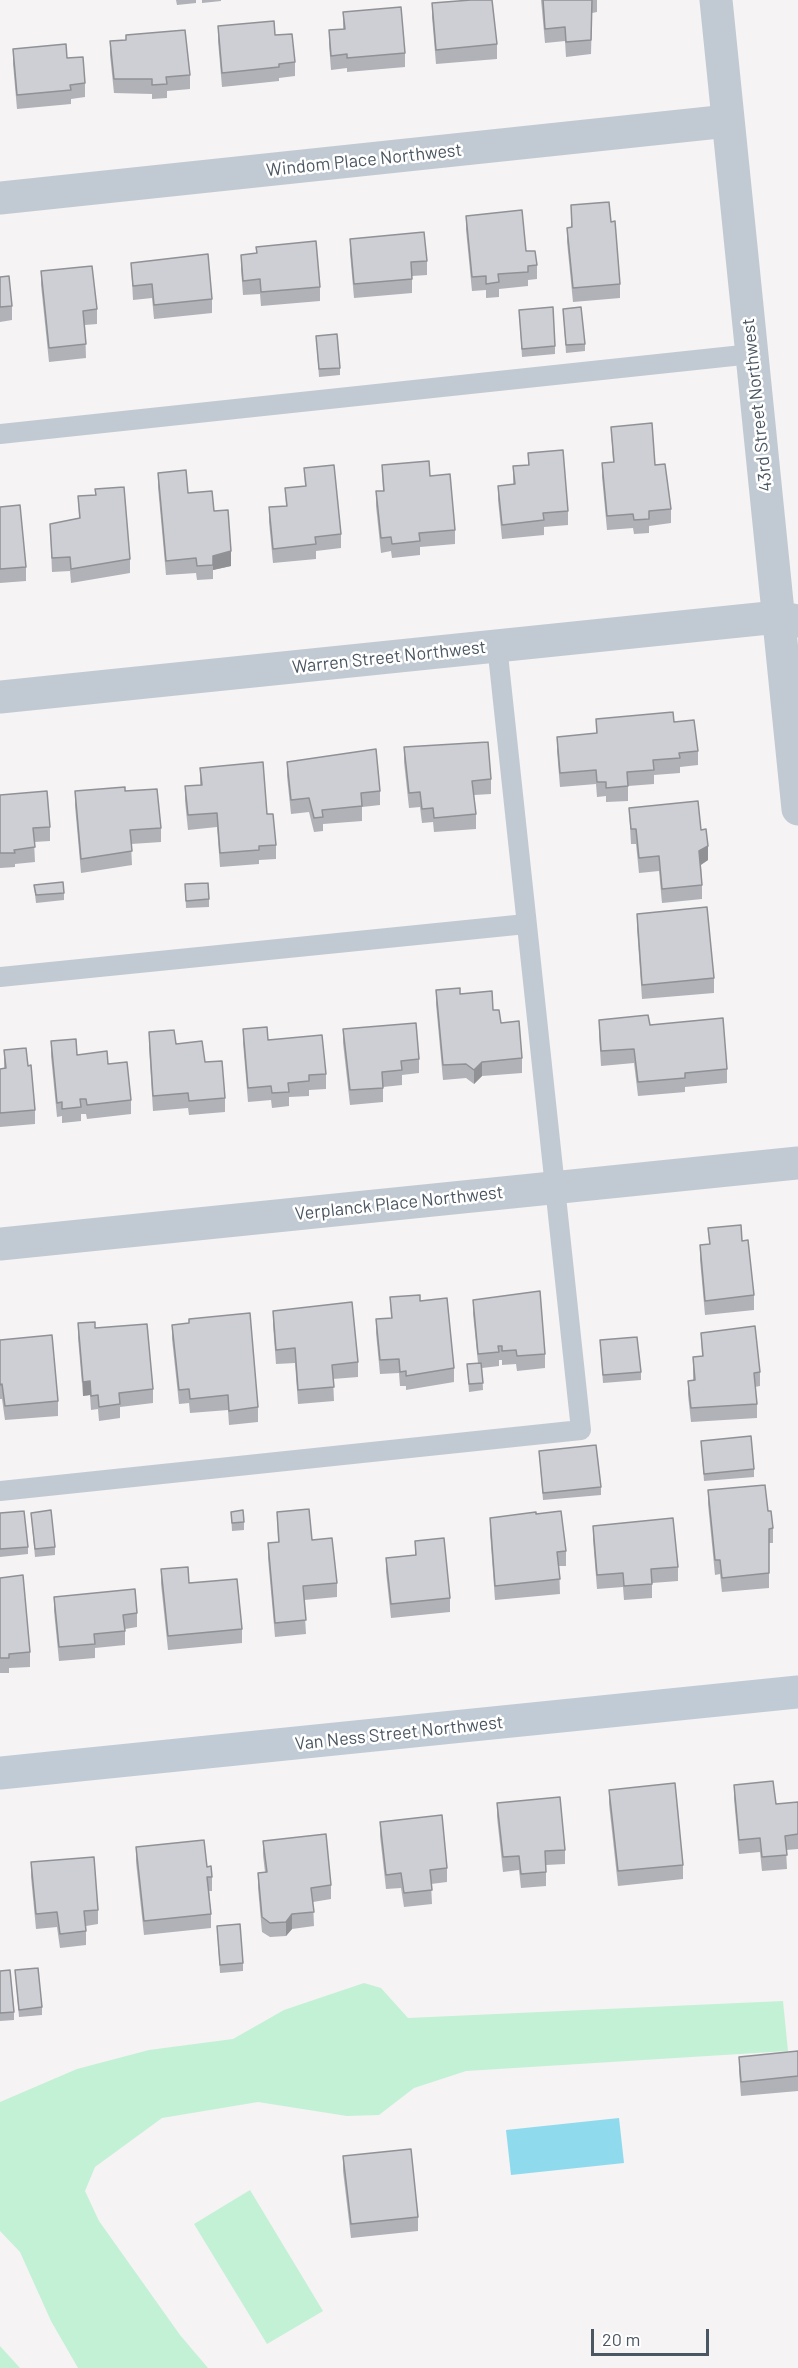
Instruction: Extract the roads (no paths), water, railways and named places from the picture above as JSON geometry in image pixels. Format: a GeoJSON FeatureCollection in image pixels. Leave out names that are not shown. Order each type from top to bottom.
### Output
{"type":"FeatureCollection","features":[{"type":"Feature","properties":{"kind":"street","name":"43rd Street Northwest"},"geometry":{"type":"LineString","coordinates":[[716,0],[752,354],[791,614],[798,809]]}},
{"type":"Feature","properties":{"kind":"street","name":"Windom Place Northwest"},"geometry":{"type":"LineString","coordinates":[[0,198],[728,122]]}},
{"type":"Feature","properties":{"kind":"street","name":"Warren Street Northwest"},"geometry":{"type":"LineString","coordinates":[[0,697],[791,614]]}},
{"type":"Feature","properties":{"kind":"street","name":"Verplanck Place Northwest"},"geometry":{"type":"LineString","coordinates":[[0,1244],[798,1163]]}},
{"type":"Feature","properties":{"kind":"street","name":"Van Ness Street Northwest"},"geometry":{"type":"LineString","coordinates":[[0,1773],[798,1692]]}},
{"type":"Feature","properties":{"kind":"lane"},"geometry":{"type":"LineString","coordinates":[[0,434],[752,354]]}},
{"type":"Feature","properties":{"kind":"lane"},"geometry":{"type":"LineString","coordinates":[[0,1491],[581,1430],[497,645]]}},
{"type":"Feature","properties":{"kind":"lane"},"geometry":{"type":"LineString","coordinates":[[0,978],[526,924]]}},
{"type":"Feature","properties":{"kind":"water"},"geometry":{"type":"Polygon","coordinates":[[[619,2118],[624,2163],[511,2175],[506,2130],[619,2118]]]}}]}
